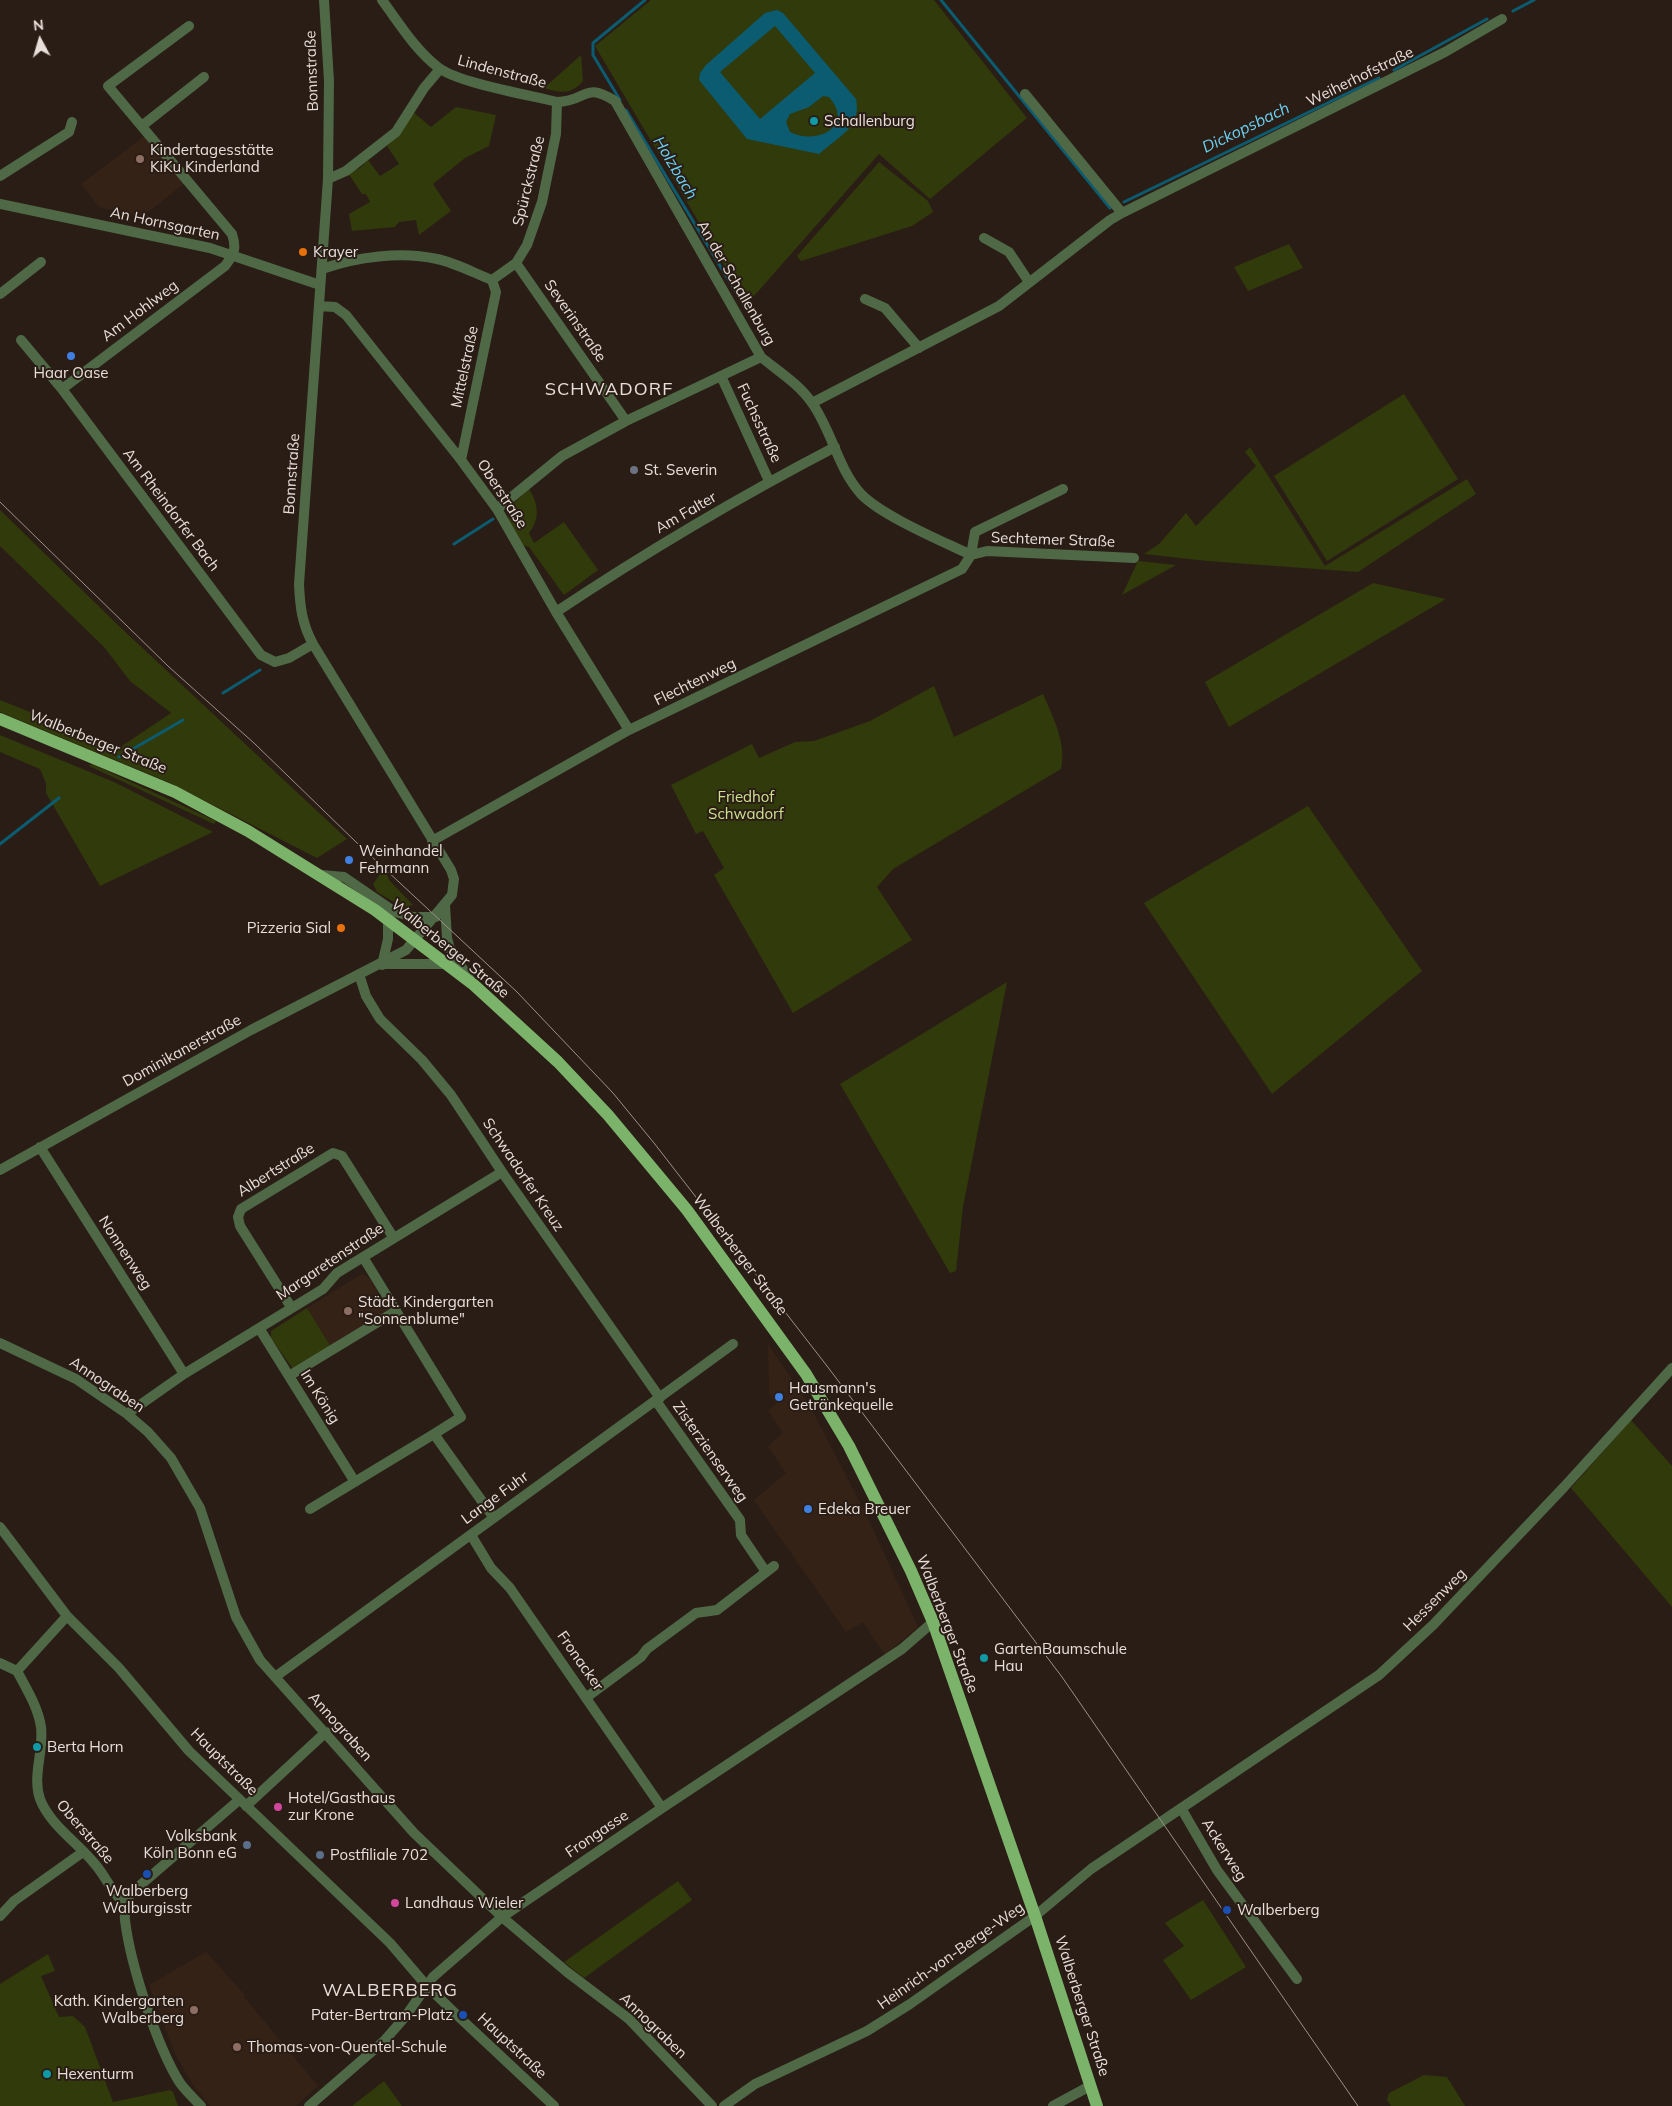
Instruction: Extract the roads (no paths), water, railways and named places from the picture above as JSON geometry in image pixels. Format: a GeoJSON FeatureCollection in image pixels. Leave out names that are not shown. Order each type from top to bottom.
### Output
{"type":"FeatureCollection","features":[{"type":"Feature","properties":{"kind":"main road","name":"Walberberger Straße"},"geometry":{"type":"LineString","coordinates":[[0,719],[175,792],[248,831],[321,874],[375,910],[474,985],[558,1062],[608,1115],[687,1210],[806,1374],[849,1446],[911,1571],[933,1622],[1035,1916],[1098,2106]]}},
{"type":"Feature","properties":{"kind":"street","name":"Bonnstraße"},"geometry":{"type":"LineString","coordinates":[[324,0],[329,81],[328,179],[299,584],[300,612],[305,630],[312,644],[451,870],[454,879],[452,895],[415,941]]}},
{"type":"Feature","properties":{"kind":"street","name":"Lindenstraße"},"geometry":{"type":"LineString","coordinates":[[382,0],[426,57],[440,69],[460,78],[557,102]]}},
{"type":"Feature","properties":{"kind":"street","name":"Weiherhofstraße"},"geometry":{"type":"LineString","coordinates":[[812,403],[999,306],[1110,220],[1122,213],[1445,52],[1502,19]]}},
{"type":"Feature","properties":{"kind":"street"},"geometry":{"type":"LineString","coordinates":[[189,26],[108,86],[143,125],[232,234],[235,245],[234,254]]}},
{"type":"Feature","properties":{"kind":"street"},"geometry":{"type":"LineString","coordinates":[[328,179],[346,172],[396,132],[424,88],[440,69]]}},
{"type":"Feature","properties":{"kind":"street"},"geometry":{"type":"LineString","coordinates":[[143,125],[204,77]]}},
{"type":"Feature","properties":{"kind":"street","name":"An der Schallenburg"},"geometry":{"type":"LineString","coordinates":[[557,102],[571,102],[589,92],[600,91],[615,101],[761,357],[791,381],[812,403]]}},
{"type":"Feature","properties":{"kind":"street"},"geometry":{"type":"LineString","coordinates":[[1025,94],[1122,213]]}},
{"type":"Feature","properties":{"kind":"street","name":"Spürckstraße"},"geometry":{"type":"LineString","coordinates":[[492,280],[516,263],[527,245],[542,202],[556,134],[557,102]]}},
{"type":"Feature","properties":{"kind":"street"},"geometry":{"type":"LineString","coordinates":[[0,176],[69,132],[72,122]]}},
{"type":"Feature","properties":{"kind":"street","name":"An Hornsgarten"},"geometry":{"type":"LineString","coordinates":[[0,204],[234,254],[320,285]]}},
{"type":"Feature","properties":{"kind":"street"},"geometry":{"type":"LineString","coordinates":[[984,238],[1009,252],[1029,282]]}},
{"type":"Feature","properties":{"kind":"street","name":"Am Hohlweg"},"geometry":{"type":"LineString","coordinates":[[62,389],[224,266],[234,254]]}},
{"type":"Feature","properties":{"kind":"street"},"geometry":{"type":"LineString","coordinates":[[322,269],[342,262],[408,255],[438,259],[492,280]]}},
{"type":"Feature","properties":{"kind":"street"},"geometry":{"type":"LineString","coordinates":[[0,294],[42,262]]}},
{"type":"Feature","properties":{"kind":"street","name":"Severinstraße"},"geometry":{"type":"LineString","coordinates":[[516,263],[626,421]]}},
{"type":"Feature","properties":{"kind":"street","name":"Mittelstraße"},"geometry":{"type":"LineString","coordinates":[[461,460],[496,292],[492,280]]}},
{"type":"Feature","properties":{"kind":"street"},"geometry":{"type":"LineString","coordinates":[[865,299],[885,308],[919,348]]}},
{"type":"Feature","properties":{"kind":"street","name":"Oberstraße"},"geometry":{"type":"LineString","coordinates":[[319,306],[335,307],[346,315],[461,460],[497,509],[556,612],[629,730]]}},
{"type":"Feature","properties":{"kind":"street","name":"Am Rheindorfer Bach"},"geometry":{"type":"LineString","coordinates":[[20,340],[62,389],[261,655],[275,662],[289,658],[312,644]]}},
{"type":"Feature","properties":{"kind":"street"},"geometry":{"type":"LineString","coordinates":[[497,509],[562,456],[626,421],[761,357]]}},
{"type":"Feature","properties":{"kind":"street","name":"Fuchsstraße"},"geometry":{"type":"LineString","coordinates":[[721,376],[769,481]]}},
{"type":"Feature","properties":{"kind":"street","name":"Sechtemer Straße"},"geometry":{"type":"LineString","coordinates":[[812,403],[861,494],[876,506],[971,555],[987,551],[1134,558]]}},
{"type":"Feature","properties":{"kind":"street","name":"Am Falter"},"geometry":{"type":"LineString","coordinates":[[556,612],[629,563],[769,481],[835,447]]}},
{"type":"Feature","properties":{"kind":"street","name":"Sechtemer Straße"},"geometry":{"type":"LineString","coordinates":[[971,555],[975,532],[1063,489]]}},
{"type":"Feature","properties":{"kind":"street","name":"Flechtenweg"},"geometry":{"type":"LineString","coordinates":[[432,841],[629,730],[962,569],[971,555]]}},
{"type":"Feature","properties":{"kind":"street"},"geometry":{"type":"LineString","coordinates":[[321,874],[344,877],[395,912],[413,917],[436,917]]}},
{"type":"Feature","properties":{"kind":"street","name":"Bonnstraße"},"geometry":{"type":"LineString","coordinates":[[445,906],[447,938],[450,949],[474,985]]}},
{"type":"Feature","properties":{"kind":"street"},"geometry":{"type":"LineString","coordinates":[[382,965],[388,939],[388,921]]}},
{"type":"Feature","properties":{"kind":"street","name":"Dominikanerstraße"},"geometry":{"type":"LineString","coordinates":[[0,1170],[251,1030],[359,974],[382,965],[406,950],[415,941]]}},
{"type":"Feature","properties":{"kind":"street","name":"Dominikanerstraße"},"geometry":{"type":"LineString","coordinates":[[382,965],[446,964]]}},
{"type":"Feature","properties":{"kind":"street","name":"Schwadorfer Kreuz"},"geometry":{"type":"LineString","coordinates":[[359,974],[366,996],[380,1019],[422,1060],[451,1095],[658,1399]]}},
{"type":"Feature","properties":{"kind":"street","name":"Nonnenweg"},"geometry":{"type":"LineString","coordinates":[[40,1147],[184,1374]]}},
{"type":"Feature","properties":{"kind":"street","name":"Albertstraße"},"geometry":{"type":"LineString","coordinates":[[291,1307],[240,1226],[238,1217],[241,1209],[333,1153],[342,1156],[393,1238]]}},
{"type":"Feature","properties":{"kind":"street","name":"Margaretenstraße"},"geometry":{"type":"LineString","coordinates":[[127,1414],[184,1374],[323,1289],[336,1273],[502,1172]]}},
{"type":"Feature","properties":{"kind":"street"},"geometry":{"type":"LineString","coordinates":[[310,1509],[461,1417],[363,1257]]}},
{"type":"Feature","properties":{"kind":"street"},"geometry":{"type":"LineString","coordinates":[[289,1376],[396,1311]]}},
{"type":"Feature","properties":{"kind":"street","name":"Im König"},"geometry":{"type":"LineString","coordinates":[[259,1328],[355,1482]]}},
{"type":"Feature","properties":{"kind":"street","name":"Annograben"},"geometry":{"type":"LineString","coordinates":[[0,1343],[76,1379],[127,1414],[148,1432],[171,1458],[200,1508],[242,1631],[260,1660],[414,1833],[502,1917],[567,1972],[629,2019],[712,2106]]}},
{"type":"Feature","properties":{"kind":"street","name":"Lange Fuhr"},"geometry":{"type":"LineString","coordinates":[[275,1676],[733,1344]]}},
{"type":"Feature","properties":{"kind":"street","name":"Hessenweg"},"geometry":{"type":"LineString","coordinates":[[1181,1808],[1379,1675],[1440,1618],[1564,1487],[1672,1368]]}},
{"type":"Feature","properties":{"kind":"street","name":"Zisterzienserweg"},"geometry":{"type":"LineString","coordinates":[[587,1697],[641,1657],[647,1648],[696,1613],[717,1610],[770,1569],[741,1536],[740,1520],[658,1399]]}},
{"type":"Feature","properties":{"kind":"street"},"geometry":{"type":"LineString","coordinates":[[434,1434],[494,1518]]}},
{"type":"Feature","properties":{"kind":"street","name":"Hauptstraße"},"geometry":{"type":"LineString","coordinates":[[0,1527],[67,1616],[118,1668],[189,1751],[390,1943],[426,1985],[554,2106]]}},
{"type":"Feature","properties":{"kind":"street","name":"Fronacker"},"geometry":{"type":"LineString","coordinates":[[470,1535],[490,1568],[510,1588],[662,1808]]}},
{"type":"Feature","properties":{"kind":"street"},"geometry":{"type":"LineString","coordinates":[[0,1663],[17,1671],[67,1616]]}},
{"type":"Feature","properties":{"kind":"street","name":"Frongasse"},"geometry":{"type":"LineString","coordinates":[[309,2106],[384,2041],[405,2017],[426,1985],[502,1917],[662,1808],[898,1652],[933,1622]]}},
{"type":"Feature","properties":{"kind":"street","name":"Oberstraße"},"geometry":{"type":"LineString","coordinates":[[17,1671],[29,1693],[41,1726],[37,1777],[40,1798],[48,1814],[94,1862],[118,1899],[126,1906]]}},
{"type":"Feature","properties":{"kind":"street"},"geometry":{"type":"LineString","coordinates":[[201,2106],[181,2084],[162,2045],[136,1967],[125,1919],[126,1906],[130,1894],[243,1803],[326,1732]]}},
{"type":"Feature","properties":{"kind":"street","name":"Heinrich-von-Berge-Weg"},"geometry":{"type":"LineString","coordinates":[[724,2106],[755,2084],[867,2031],[947,1979],[1035,1916],[1091,1869],[1181,1808]]}},
{"type":"Feature","properties":{"kind":"street","name":"Ackerweg"},"geometry":{"type":"LineString","coordinates":[[1181,1808],[1216,1870],[1297,1979]]}},
{"type":"Feature","properties":{"kind":"street"},"geometry":{"type":"LineString","coordinates":[[0,1916],[14,1900],[83,1852]]}},
{"type":"Feature","properties":{"kind":"street"},"geometry":{"type":"LineString","coordinates":[[1054,2106],[1090,2086]]}},
{"type":"Feature","properties":{"kind":"water"},"geometry":{"type":"Polygon","coordinates":[[[777,10],[783,13],[856,99],[857,109],[852,124],[841,137],[819,154],[747,139],[699,80],[700,73],[706,65],[765,13],[777,10]],[[775,26],[720,72],[760,119],[815,73],[775,26]],[[823,96],[809,107],[790,114],[786,122],[790,132],[800,136],[811,137],[829,131],[835,125],[838,117],[836,107],[829,97],[823,96]]]}},
{"type":"Feature","properties":{"kind":"waterway","name":"Dickopsbach"},"geometry":{"type":"LineString","coordinates":[[620,100],[593,55],[593,43],[645,0]]}},
{"type":"Feature","properties":{"kind":"waterway","name":"Dickopsbach"},"geometry":{"type":"LineString","coordinates":[[941,0],[1110,208]]}},
{"type":"Feature","properties":{"kind":"waterway","name":"Dickopsbach"},"geometry":{"type":"LineString","coordinates":[[1513,11],[1534,0]]}},
{"type":"Feature","properties":{"kind":"waterway","name":"Dickopsbach"},"geometry":{"type":"LineString","coordinates":[[1394,70],[1487,19]]}},
{"type":"Feature","properties":{"kind":"waterway","name":"Dickopsbach"},"geometry":{"type":"LineString","coordinates":[[1124,202],[1379,78]]}},
{"type":"Feature","properties":{"kind":"waterway","name":"Holzbach"},"geometry":{"type":"LineString","coordinates":[[626,110],[743,304]]}},
{"type":"Feature","properties":{"kind":"waterway","name":"Holzbach"},"geometry":{"type":"LineString","coordinates":[[454,544],[493,519]]}},
{"type":"Feature","properties":{"kind":"waterway","name":"Holzbach"},"geometry":{"type":"LineString","coordinates":[[223,693],[260,670]]}},
{"type":"Feature","properties":{"kind":"waterway","name":"Holzbach"},"geometry":{"type":"LineString","coordinates":[[119,757],[183,720]]}},
{"type":"Feature","properties":{"kind":"waterway"},"geometry":{"type":"LineString","coordinates":[[0,844],[59,798]]}},
{"type":"Feature","properties":{"kind":"tram line"},"geometry":{"type":"LineString","coordinates":[[0,502],[169,667],[255,744],[356,842],[517,992],[613,1093],[827,1366],[1062,1677],[1358,2106]]}},
{"type":"Feature","properties":{"kind":"place","name":"Schallenburg"},"geometry":{"type":"Point","coordinates":[814,121]}},
{"type":"Feature","properties":{"kind":"place","name":"Kindertagesstätte KiKu Kinderland"},"geometry":{"type":"Point","coordinates":[140,159]}},
{"type":"Feature","properties":{"kind":"place","name":"Krayer"},"geometry":{"type":"Point","coordinates":[303,252]}},
{"type":"Feature","properties":{"kind":"place","name":"Haar Oase"},"geometry":{"type":"Point","coordinates":[71,356]}},
{"type":"Feature","properties":{"kind":"place","name":"St. Severin"},"geometry":{"type":"Point","coordinates":[634,470]}},
{"type":"Feature","properties":{"kind":"place","name":"Weinhandel Fehrmann"},"geometry":{"type":"Point","coordinates":[349,860]}},
{"type":"Feature","properties":{"kind":"place","name":"Pizzeria Sial"},"geometry":{"type":"Point","coordinates":[341,928]}},
{"type":"Feature","properties":{"kind":"place","name":"Städt. Kindergarten \"Sonnenblume\""},"geometry":{"type":"Point","coordinates":[348,1311]}},
{"type":"Feature","properties":{"kind":"place","name":"Hausmann's Getränkequelle"},"geometry":{"type":"Point","coordinates":[779,1397]}},
{"type":"Feature","properties":{"kind":"place","name":"Edeka Breuer"},"geometry":{"type":"Point","coordinates":[808,1509]}},
{"type":"Feature","properties":{"kind":"place","name":"GartenBaumschule Hau"},"geometry":{"type":"Point","coordinates":[984,1658]}},
{"type":"Feature","properties":{"kind":"place","name":"Berta Horn"},"geometry":{"type":"Point","coordinates":[37,1747]}},
{"type":"Feature","properties":{"kind":"place","name":"Hotel/Gasthaus zur Krone"},"geometry":{"type":"Point","coordinates":[278,1807]}},
{"type":"Feature","properties":{"kind":"place","name":"Volksbank Köln Bonn eG"},"geometry":{"type":"Point","coordinates":[247,1845]}},
{"type":"Feature","properties":{"kind":"place","name":"Postfiliale 702"},"geometry":{"type":"Point","coordinates":[320,1855]}},
{"type":"Feature","properties":{"kind":"place","name":"Walberberg Walburgisstr"},"geometry":{"type":"Point","coordinates":[147,1874]}},
{"type":"Feature","properties":{"kind":"place","name":"Landhaus Wieler"},"geometry":{"type":"Point","coordinates":[395,1903]}},
{"type":"Feature","properties":{"kind":"place","name":"Walberberg"},"geometry":{"type":"Point","coordinates":[1227,1910]}},
{"type":"Feature","properties":{"kind":"place","name":"Kath. Kindergarten Walberberg"},"geometry":{"type":"Point","coordinates":[194,2010]}},
{"type":"Feature","properties":{"kind":"place","name":"Pater-Bertram-Platz"},"geometry":{"type":"Point","coordinates":[463,2015]}},
{"type":"Feature","properties":{"kind":"place","name":"Thomas-von-Quentel-Schule"},"geometry":{"type":"Point","coordinates":[237,2047]}},
{"type":"Feature","properties":{"kind":"place","name":"Hexenturm"},"geometry":{"type":"Point","coordinates":[47,2074]}},
{"type":"Feature","properties":{"kind":"district","name":"SCHWADORF"},"geometry":{"type":"Point","coordinates":[609,390]}},
{"type":"Feature","properties":{"kind":"district","name":"WALBERBERG"},"geometry":{"type":"Point","coordinates":[390,1991]}},
{"type":"Feature","properties":{"kind":"park label","name":"Friedhof Schwadorf"},"geometry":{"type":"Point","coordinates":[746,806]}}]}
